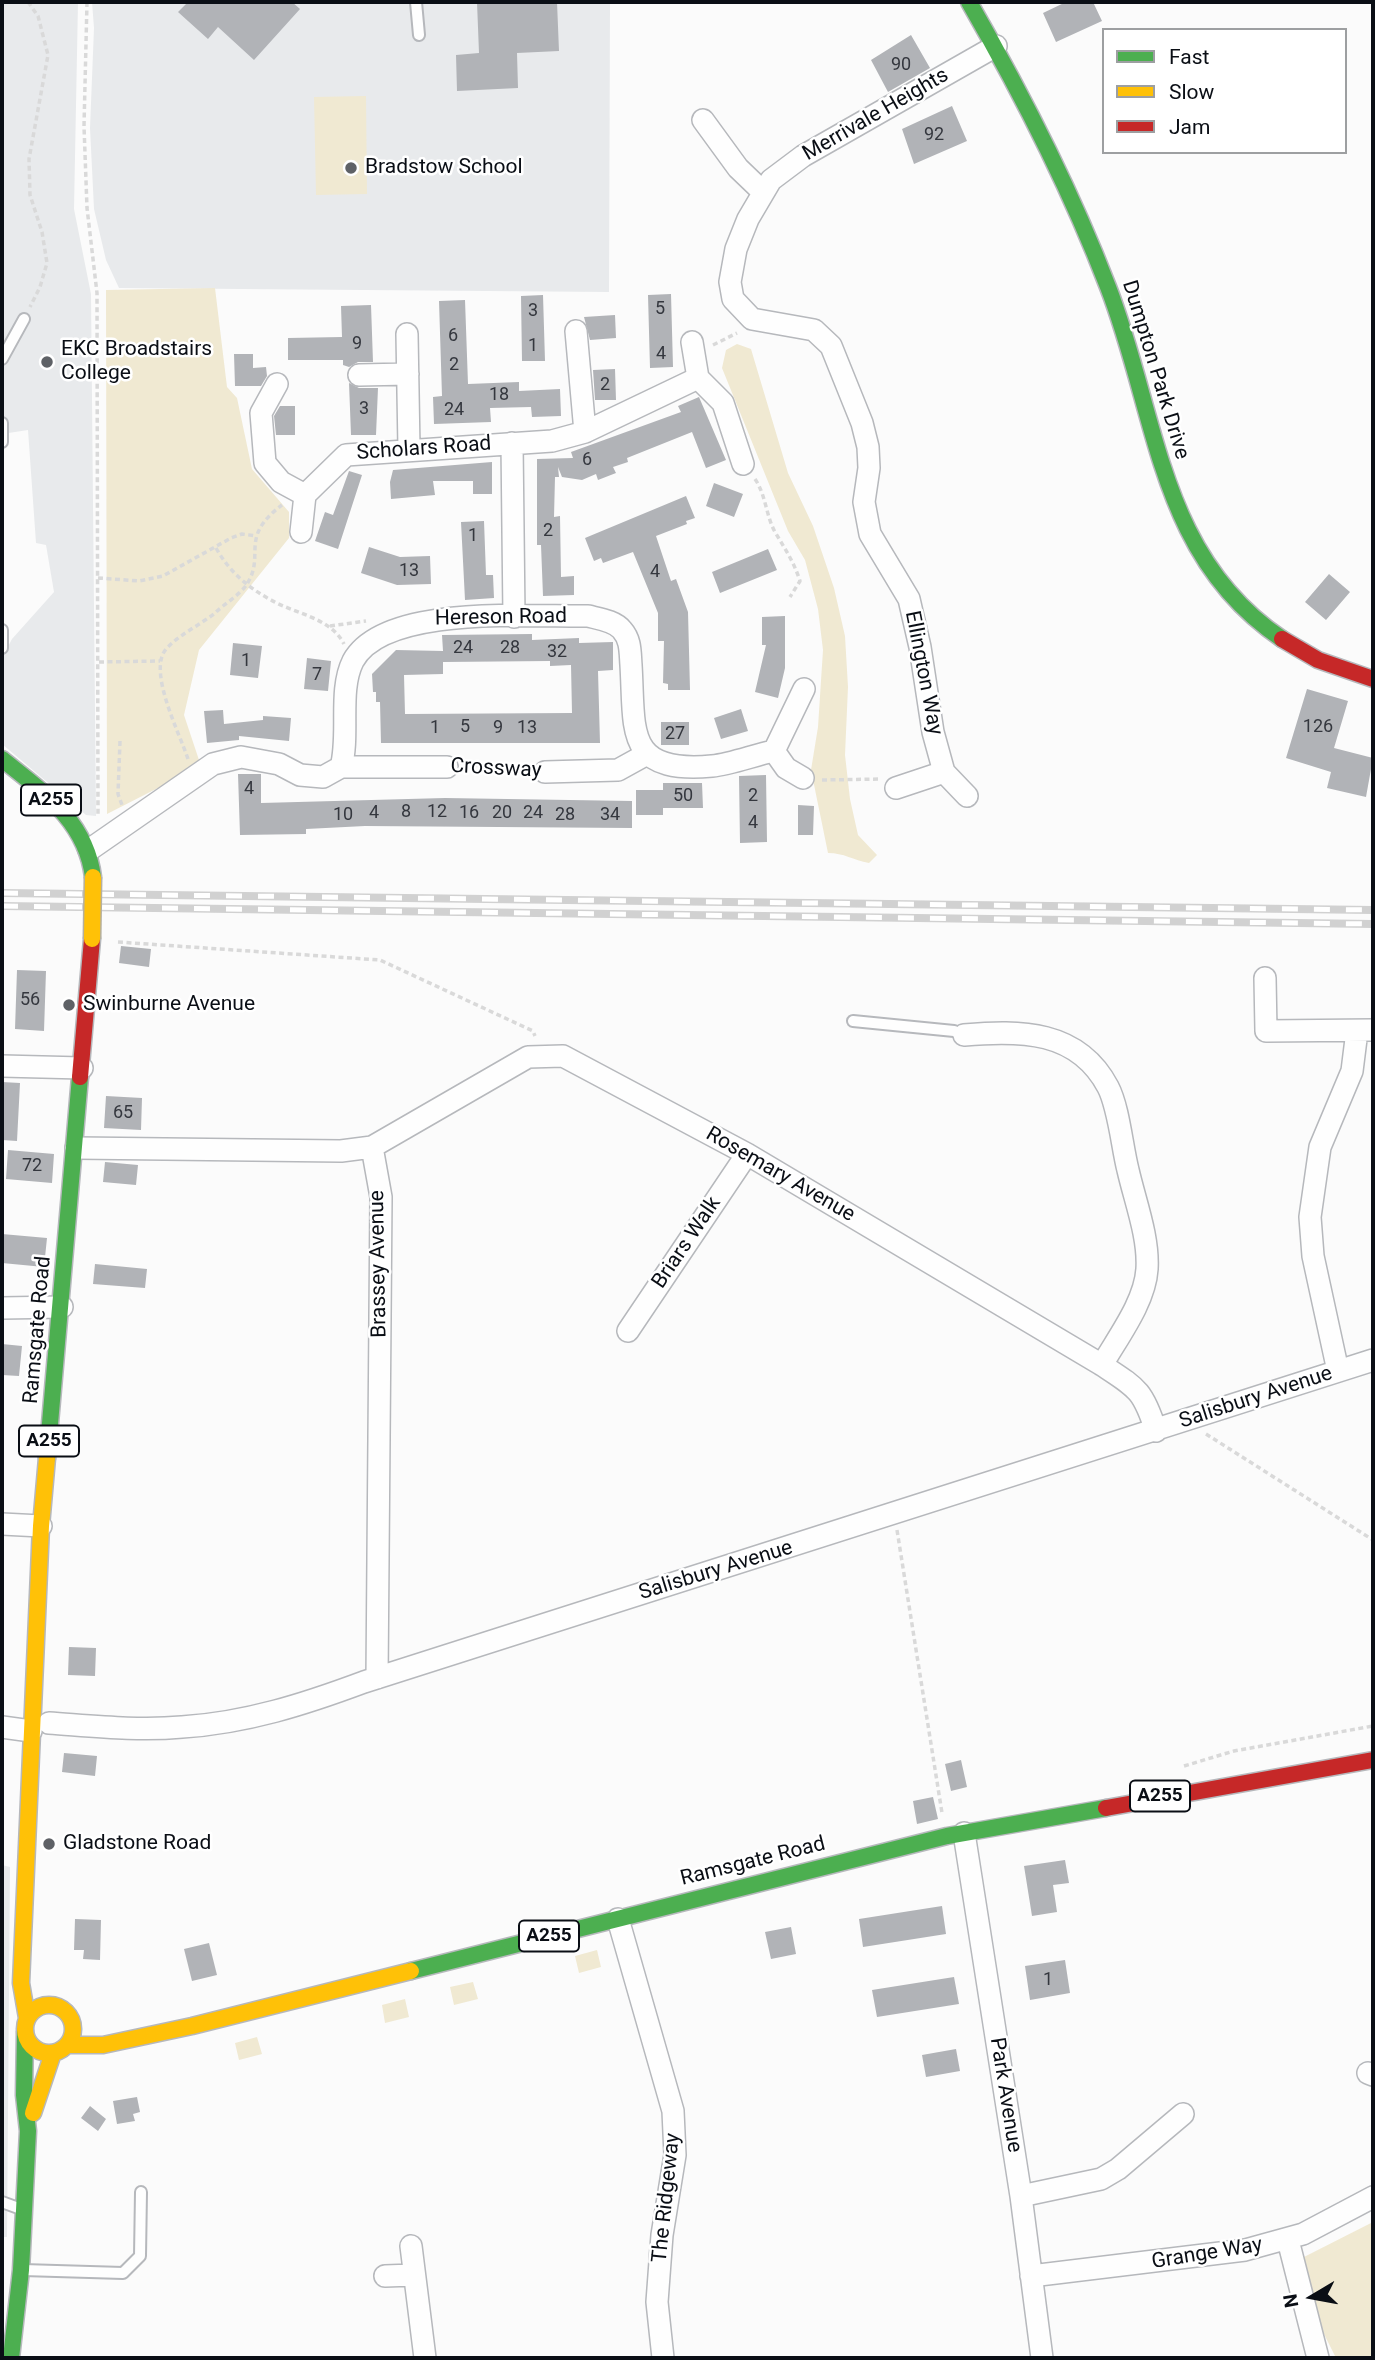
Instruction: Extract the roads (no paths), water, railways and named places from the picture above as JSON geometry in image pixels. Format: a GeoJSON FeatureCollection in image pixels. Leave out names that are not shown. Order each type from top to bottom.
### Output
{"type":"FeatureCollection","features":[{"type":"Feature","properties":{"kind":"main road","name":"Dumpton Park Drive"},"geometry":{"type":"LineString","coordinates":[[969,2],[996,47],[1063,178],[1108,287],[1143,391],[1171,493],[1191,541],[1219,583],[1261,624],[1305,656],[1327,666],[1373,679]]}},
{"type":"Feature","properties":{"kind":"main road","name":"Ramsgate Road"},"geometry":{"type":"LineString","coordinates":[[2,759],[69,816],[97,844],[76,1148],[41,1526],[40,1727],[21,1983],[26,2025],[24,2095],[28,2131]]}},
{"type":"Feature","properties":{"kind":"main road","name":"Ramsgate Road"},"geometry":{"type":"LineString","coordinates":[[60,2049],[103,2045],[192,2026],[955,1834],[1373,1760]]}},
{"type":"Feature","properties":{"kind":"main road","name":"Ramsgate Road"},"geometry":{"type":"LineString","coordinates":[[24,1942],[37,1971]]}},
{"type":"Feature","properties":{"kind":"main road"},"geometry":{"type":"LineString","coordinates":[[11,2358],[20,2270],[28,2131],[60,2049],[73,2033],[72,2020],[47,1990]]}},
{"type":"Feature","properties":{"kind":"main road"},"geometry":{"type":"LineString","coordinates":[[60,2049],[31,2046],[26,2025],[32,2012],[45,2005],[61,2007]]}},
{"type":"Feature","properties":{"kind":"main road","name":"Ramsgate Road"},"geometry":{"type":"LineString","coordinates":[[72,2020],[150,2034]]}},
{"type":"Feature","properties":{"kind":"street","name":"Merrivale Heights"},"geometry":{"type":"LineString","coordinates":[[751,318],[733,299],[730,282],[736,249],[771,180],[803,156],[996,47]]}},
{"type":"Feature","properties":{"kind":"street"},"geometry":{"type":"LineString","coordinates":[[703,120],[738,168],[763,192]]}},
{"type":"Feature","properties":{"kind":"street","name":"Ellington Way"},"geometry":{"type":"LineString","coordinates":[[751,318],[814,330],[831,346],[862,423],[868,447],[869,468],[864,502],[870,534],[908,599],[920,647],[933,732],[944,772],[967,796]]}},
{"type":"Feature","properties":{"kind":"street"},"geometry":{"type":"LineString","coordinates":[[576,331],[585,432]]}},
{"type":"Feature","properties":{"kind":"street"},"geometry":{"type":"LineString","coordinates":[[407,334],[410,449]]}},
{"type":"Feature","properties":{"kind":"street","name":"Scholars Road"},"geometry":{"type":"LineString","coordinates":[[305,495],[346,455],[552,441],[585,432],[694,359],[723,403],[743,464]]}},
{"type":"Feature","properties":{"kind":"street"},"geometry":{"type":"LineString","coordinates":[[359,375],[408,374]]}},
{"type":"Feature","properties":{"kind":"street"},"geometry":{"type":"LineString","coordinates":[[277,384],[261,413],[265,463],[281,482],[305,495],[301,531]]}},
{"type":"Feature","properties":{"kind":"street","name":"Scholars Road"},"geometry":{"type":"LineString","coordinates":[[512,443],[514,617]]}},
{"type":"Feature","properties":{"kind":"street","name":"Hereson Road"},"geometry":{"type":"LineString","coordinates":[[341,767],[346,748],[344,709],[354,661],[373,642],[402,626],[429,619],[588,616],[621,628],[630,640],[631,716],[637,738],[647,754]]}},
{"type":"Feature","properties":{"kind":"street"},"geometry":{"type":"LineString","coordinates":[[647,754],[671,766],[713,766],[774,751],[804,690]]}},
{"type":"Feature","properties":{"kind":"street"},"geometry":{"type":"LineString","coordinates":[[774,751],[786,768],[803,778]]}},
{"type":"Feature","properties":{"kind":"street","name":"Crossway"},"geometry":{"type":"LineString","coordinates":[[545,772],[618,770],[647,754]]}},
{"type":"Feature","properties":{"kind":"street"},"geometry":{"type":"LineString","coordinates":[[97,844],[130,824],[213,764],[241,757],[279,764],[300,775],[323,777],[341,767]]}},
{"type":"Feature","properties":{"kind":"street","name":"Crossway"},"geometry":{"type":"LineString","coordinates":[[341,767],[447,766]]}},
{"type":"Feature","properties":{"kind":"street"},"geometry":{"type":"LineString","coordinates":[[896,788],[944,772]]}},
{"type":"Feature","properties":{"kind":"street"},"geometry":{"type":"LineString","coordinates":[[1265,978],[1266,1031],[1365,1030],[1352,1071],[1321,1147],[1310,1217],[1312,1256],[1338,1371]]}},
{"type":"Feature","properties":{"kind":"street"},"geometry":{"type":"LineString","coordinates":[[964,1035],[1010,1031],[1057,1041],[1079,1052],[1109,1089],[1142,1232],[1147,1270],[1143,1290],[1102,1365]]}},
{"type":"Feature","properties":{"kind":"street","name":"Rosemary Avenue"},"geometry":{"type":"LineString","coordinates":[[372,1147],[528,1057],[543,1054],[563,1056],[747,1154],[1102,1365],[1135,1387],[1145,1398],[1156,1431]]}},
{"type":"Feature","properties":{"kind":"street"},"geometry":{"type":"LineString","coordinates":[[2,1066],[82,1068]]}},
{"type":"Feature","properties":{"kind":"street"},"geometry":{"type":"LineString","coordinates":[[76,1148],[341,1151],[372,1147]]}},
{"type":"Feature","properties":{"kind":"street","name":"Brassey Avenue"},"geometry":{"type":"LineString","coordinates":[[372,1147],[381,1197],[377,1678]]}},
{"type":"Feature","properties":{"kind":"street","name":"Briars Walk"},"geometry":{"type":"LineString","coordinates":[[628,1331],[747,1154]]}},
{"type":"Feature","properties":{"kind":"street"},"geometry":{"type":"LineString","coordinates":[[2,1308],[62,1307]]}},
{"type":"Feature","properties":{"kind":"street","name":"Salisbury Avenue"},"geometry":{"type":"LineString","coordinates":[[40,1727],[182,1727],[248,1719],[307,1703],[377,1678],[895,1515],[1373,1360]]}},
{"type":"Feature","properties":{"kind":"street"},"geometry":{"type":"LineString","coordinates":[[2,1524],[41,1526]]}},
{"type":"Feature","properties":{"kind":"street"},"geometry":{"type":"LineString","coordinates":[[2,1727],[40,1727]]}},
{"type":"Feature","properties":{"kind":"street","name":"Park Avenue"},"geometry":{"type":"LineString","coordinates":[[955,1834],[1021,2196],[1042,2358]]}},
{"type":"Feature","properties":{"kind":"street","name":"The Ridgeway"},"geometry":{"type":"LineString","coordinates":[[618,1919],[673,2110],[675,2155],[662,2235],[657,2302],[663,2358]]}},
{"type":"Feature","properties":{"kind":"street"},"geometry":{"type":"LineString","coordinates":[[1021,2196],[1101,2179],[1118,2169],[1183,2114]]}},
{"type":"Feature","properties":{"kind":"street","name":"Grange Way"},"geometry":{"type":"LineString","coordinates":[[1031,2276],[1245,2250],[1288,2240],[1373,2197]]}},
{"type":"Feature","properties":{"kind":"street"},"geometry":{"type":"LineString","coordinates":[[1288,2240],[1318,2358]]}},
{"type":"Feature","properties":{"kind":"street"},"geometry":{"type":"LineString","coordinates":[[411,2246],[425,2358]]}},
{"type":"Feature","properties":{"kind":"street"},"geometry":{"type":"LineString","coordinates":[[385,2276],[413,2275]]}},
{"type":"Feature","properties":{"kind":"lane"},"geometry":{"type":"LineString","coordinates":[[416,2],[419,36]]}},
{"type":"Feature","properties":{"kind":"lane"},"geometry":{"type":"LineString","coordinates":[[2,359],[24,319]]}},
{"type":"Feature","properties":{"kind":"lane"},"geometry":{"type":"LineString","coordinates":[[2,423],[2,442]]}},
{"type":"Feature","properties":{"kind":"lane"},"geometry":{"type":"LineString","coordinates":[[2,630],[2,648]]}},
{"type":"Feature","properties":{"kind":"lane"},"geometry":{"type":"LineString","coordinates":[[853,1021],[935,1028],[964,1035]]}},
{"type":"Feature","properties":{"kind":"lane"},"geometry":{"type":"LineString","coordinates":[[20,2270],[123,2273],[140,2256],[141,2192]]}},
{"type":"Feature","properties":{"kind":"lane"},"geometry":{"type":"LineString","coordinates":[[2,2202],[24,2210]]}},
{"type":"Feature","properties":{"kind":"railway"},"geometry":{"type":"LineString","coordinates":[[2,893],[1373,910]]}},
{"type":"Feature","properties":{"kind":"railway"},"geometry":{"type":"LineString","coordinates":[[2,906],[1373,924]]}},
{"type":"Feature","properties":{"kind":"place","name":"Bradstow School"},"geometry":{"type":"Point","coordinates":[351,168]}},
{"type":"Feature","properties":{"kind":"place","name":"EKC Broadstairs College"},"geometry":{"type":"Point","coordinates":[47,362]}},
{"type":"Feature","properties":{"kind":"place","name":"Swinburne Avenue"},"geometry":{"type":"Point","coordinates":[69,1005]}},
{"type":"Feature","properties":{"kind":"place","name":"Gladstone Road"},"geometry":{"type":"Point","coordinates":[49,1844]}}]}
